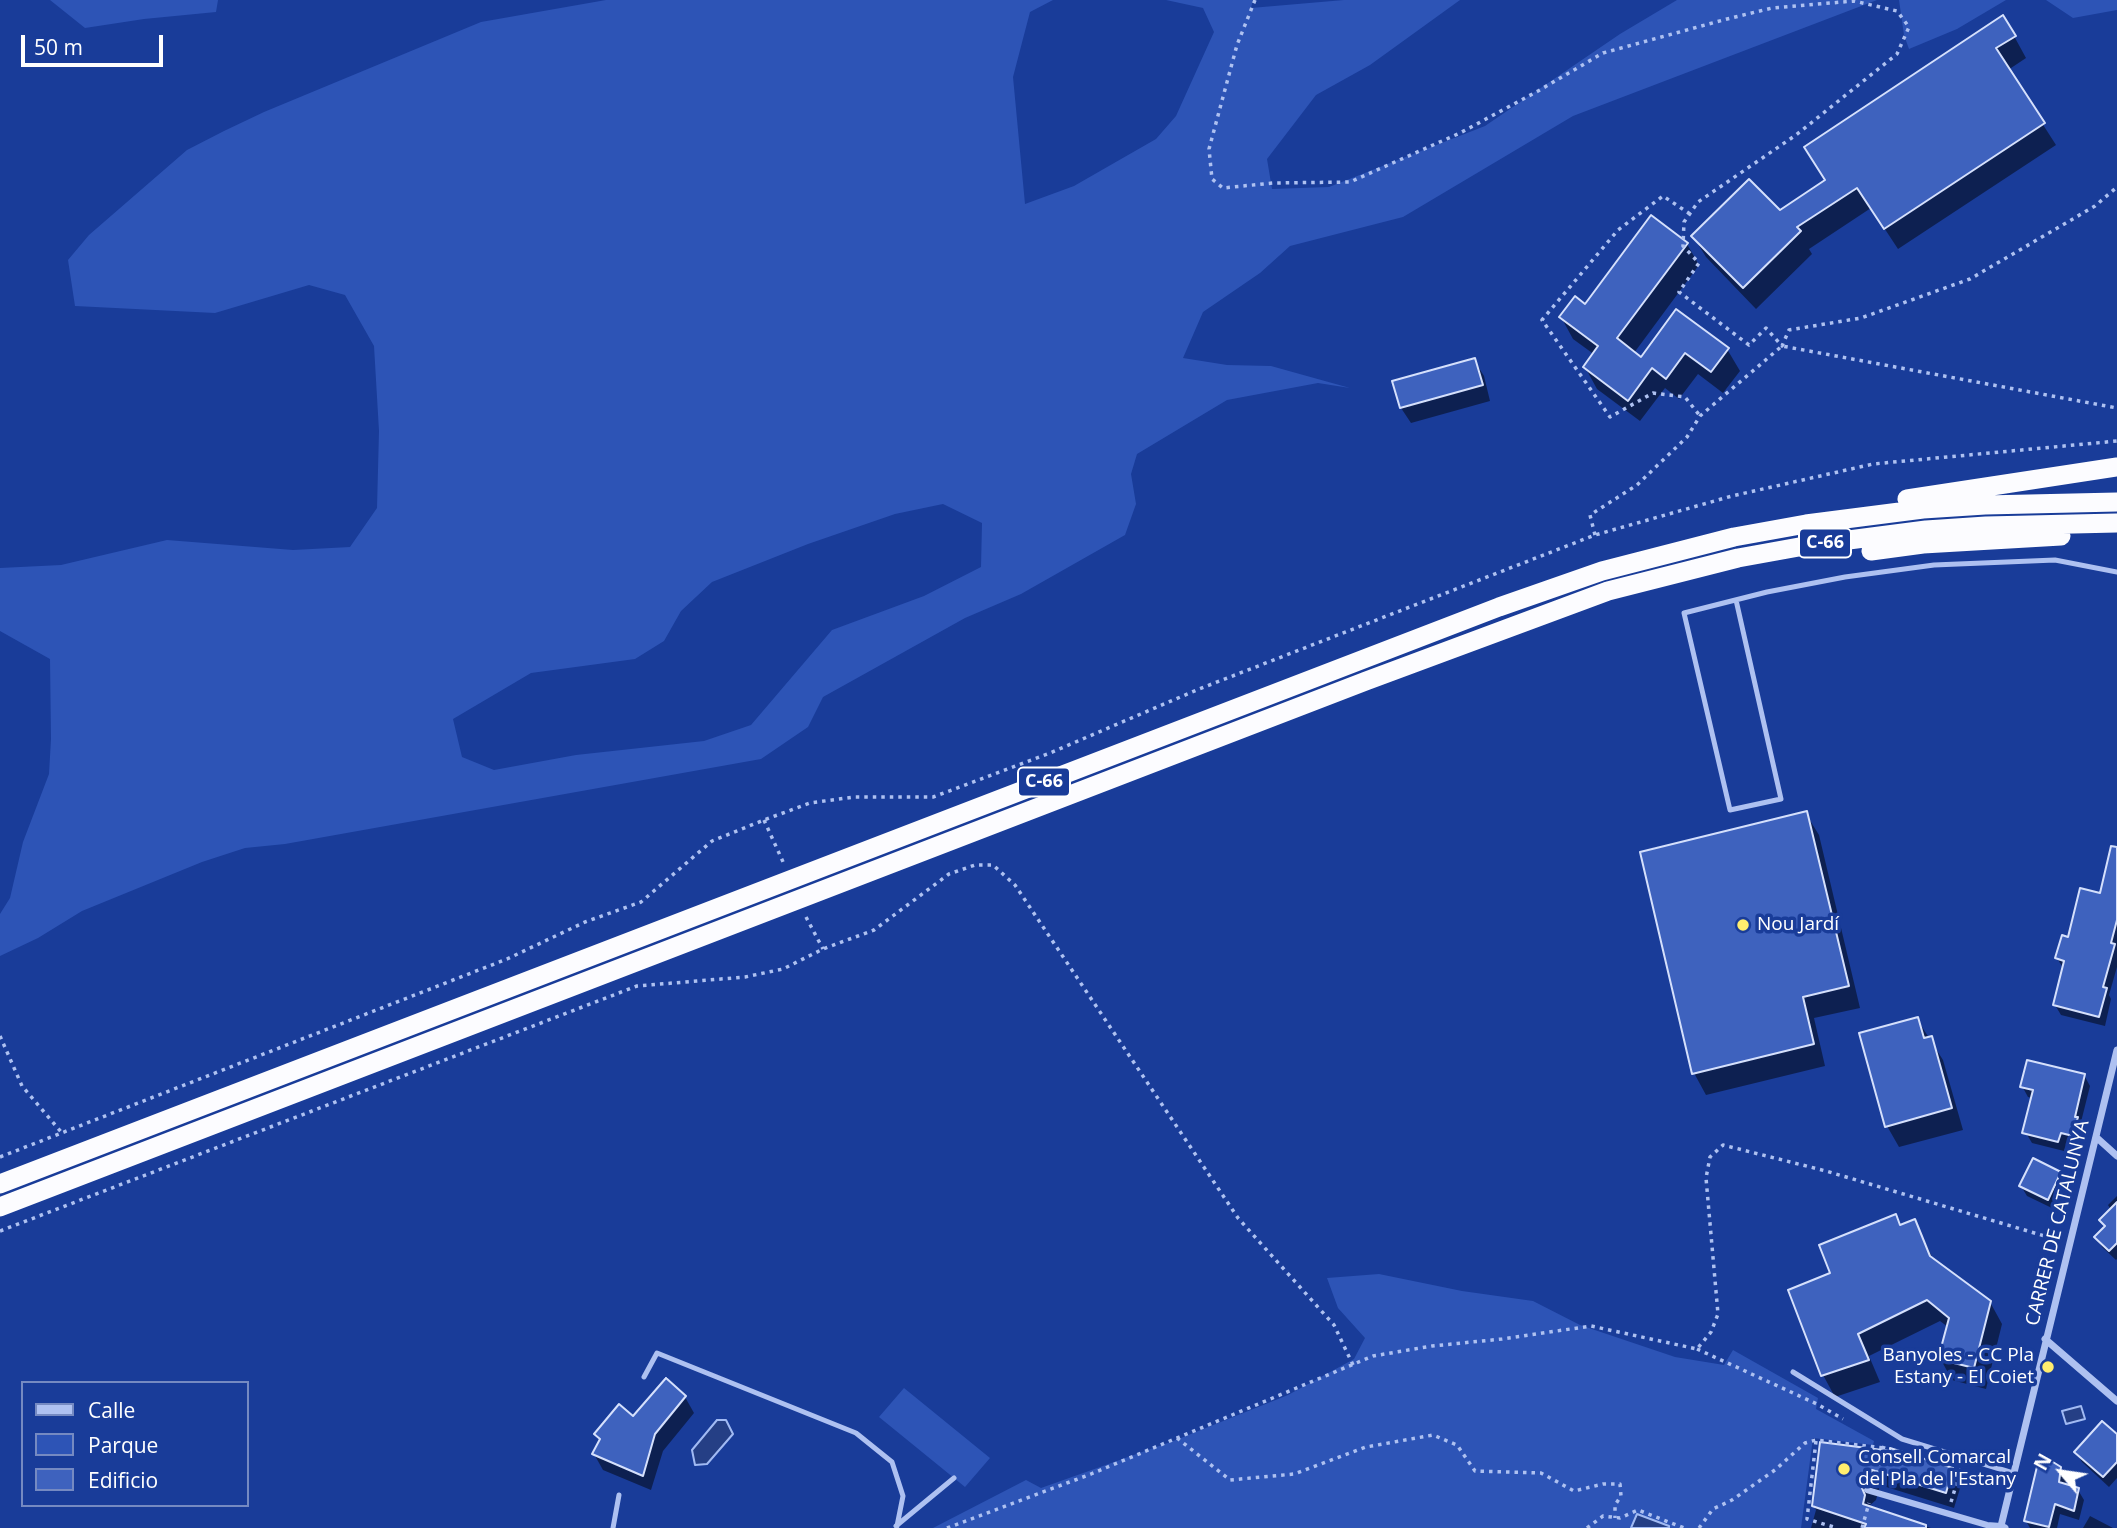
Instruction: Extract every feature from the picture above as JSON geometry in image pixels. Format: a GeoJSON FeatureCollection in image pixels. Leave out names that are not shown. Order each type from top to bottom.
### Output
{"type":"FeatureCollection","features":[{"type":"Feature","properties":{"kind":"highway"},"geometry":{"type":"LineString","coordinates":[[1782,528],[1811,515],[2117,467]]}},
{"type":"Feature","properties":{"kind":"highway","name":"C-66"},"geometry":{"type":"LineString","coordinates":[[0,1184],[1529,596],[1615,567],[1734,537],[1923,509],[1997,504],[2117,502]]}},
{"type":"Feature","properties":{"kind":"highway","name":"C-66"},"geometry":{"type":"LineString","coordinates":[[0,1207],[1536,616],[1608,591],[1738,558],[1926,530],[2117,523]]}},
{"type":"Feature","properties":{"kind":"highway"},"geometry":{"type":"LineString","coordinates":[[1780,551],[1819,557],[1923,544],[2057,536],[2117,536]]}},
{"type":"Feature","properties":{"kind":"street","name":"CARRER DE CATALUNYA"},"geometry":{"type":"LineString","coordinates":[[2003,1527],[2045,1339],[2117,1050]]}},
{"type":"Feature","properties":{"kind":"street"},"geometry":{"type":"LineString","coordinates":[[2096,1137],[2117,1156]]}},
{"type":"Feature","properties":{"kind":"street"},"geometry":{"type":"LineString","coordinates":[[2045,1339],[2117,1402]]}},
{"type":"Feature","properties":{"kind":"street"},"geometry":{"type":"LineString","coordinates":[[1867,1490],[1987,1525],[2003,1527]]}},
{"type":"Feature","properties":{"kind":"lane"},"geometry":{"type":"LineString","coordinates":[[1736,600],[1781,799],[1730,810],[1684,613],[1736,600],[1845,577],[1934,565],[2055,560],[2117,572]]}},
{"type":"Feature","properties":{"kind":"lane"},"geometry":{"type":"LineString","coordinates":[[644,1377],[657,1353],[856,1433],[892,1462],[903,1496],[895,1527]]}},
{"type":"Feature","properties":{"kind":"lane"},"geometry":{"type":"LineString","coordinates":[[1793,1372],[1902,1439],[2013,1473]]}},
{"type":"Feature","properties":{"kind":"lane"},"geometry":{"type":"LineString","coordinates":[[895,1527],[954,1478]]}},
{"type":"Feature","properties":{"kind":"lane"},"geometry":{"type":"LineString","coordinates":[[613,1528],[619,1495]]}},
{"type":"Feature","properties":{"kind":"path"},"geometry":{"type":"LineString","coordinates":[[1255,0],[1237,45],[1209,149],[1212,179],[1223,188],[1273,183],[1350,182],[1460,133],[1603,53],[1727,19],[1772,8],[1854,1],[1897,11],[1909,27],[1897,54],[1796,135],[1698,202],[1684,222],[1683,246],[1699,263],[1679,292],[1749,345],[1766,328],[1782,346],[2117,408]]}},
{"type":"Feature","properties":{"kind":"path"},"geometry":{"type":"LineString","coordinates":[[1595,535],[1590,515],[1637,485],[1687,437],[1700,416],[1782,346],[1789,330],[1861,318],[1970,279],[2095,206],[2117,187]]}},
{"type":"Feature","properties":{"kind":"path"},"geometry":{"type":"LineString","coordinates":[[1690,214],[1663,196],[1618,230],[1542,320],[1610,417],[1653,393],[1685,397],[1700,416]]}},
{"type":"Feature","properties":{"kind":"path"},"geometry":{"type":"LineString","coordinates":[[0,1157],[507,959],[585,922],[641,902],[712,841],[764,820],[785,866]]}},
{"type":"Feature","properties":{"kind":"path"},"geometry":{"type":"LineString","coordinates":[[0,1231],[637,986],[745,977],[783,969],[823,949],[874,930],[949,874],[975,865],[993,865],[1015,885],[1238,1219],[1334,1325],[1353,1365]]}},
{"type":"Feature","properties":{"kind":"path"},"geometry":{"type":"LineString","coordinates":[[805,916],[823,949]]}},
{"type":"Feature","properties":{"kind":"path"},"geometry":{"type":"LineString","coordinates":[[0,1036],[22,1086],[62,1133]]}},
{"type":"Feature","properties":{"kind":"path"},"geometry":{"type":"LineString","coordinates":[[1697,1349],[1711,1332],[1718,1314],[1706,1178],[1710,1157],[1723,1145],[1826,1171],[2056,1240],[2071,1242]]}},
{"type":"Feature","properties":{"kind":"path"},"geometry":{"type":"LineString","coordinates":[[947,1528],[1091,1474],[1373,1356],[1432,1346],[1591,1326],[1697,1349],[1817,1404]]}},
{"type":"Feature","properties":{"kind":"path"},"geometry":{"type":"LineString","coordinates":[[1177,1438],[1230,1480],[1294,1474],[1366,1447],[1433,1436],[1457,1445],[1475,1471],[1541,1473],[1574,1491],[1603,1484],[1620,1485],[1621,1496],[1615,1505],[1615,1518]]}},
{"type":"Feature","properties":{"kind":"path"},"geometry":{"type":"LineString","coordinates":[[1699,1528],[1713,1509],[1732,1500],[1775,1470],[1805,1443],[1816,1440],[1884,1448]]}},
{"type":"Feature","properties":{"kind":"path"},"geometry":{"type":"LineString","coordinates":[[1816,1440],[1807,1519],[1837,1528]]}},
{"type":"Feature","properties":{"kind":"path"},"geometry":{"type":"LineString","coordinates":[[1948,1514],[1961,1468]]}},
{"type":"Feature","properties":{"kind":"path"},"geometry":{"type":"LineString","coordinates":[[1587,1528],[1603,1516],[1615,1518],[1638,1510],[1684,1528]]}},
{"type":"Feature","properties":{"kind":"green space"},"geometry":{"type":"Polygon","coordinates":[[[50,0],[218,0],[216,12],[85,28],[50,0]]]}},
{"type":"Feature","properties":{"kind":"green space"},"geometry":{"type":"Polygon","coordinates":[[[606,0],[1053,0],[1030,12],[1013,77],[1025,204],[1074,186],[1156,139],[1176,116],[1214,32],[1203,8],[1166,0],[1253,0],[1251,8],[1344,0],[1460,0],[1370,65],[1316,95],[1267,159],[1272,189],[1329,187],[1485,126],[1620,34],[1677,0],[1877,0],[1573,116],[1403,217],[1290,246],[1260,273],[1203,312],[1183,358],[1227,365],[1271,366],[1350,388],[1318,383],[1227,400],[1137,454],[1131,474],[1136,504],[1125,535],[1021,594],[965,618],[823,697],[808,727],[761,759],[285,844],[245,848],[202,862],[82,911],[38,938],[0,956],[0,914],[10,898],[23,842],[49,774],[51,739],[50,659],[0,631],[0,568],[61,565],[167,540],[293,550],[350,547],[377,508],[379,431],[374,346],[345,295],[309,285],[215,313],[75,306],[68,260],[89,235],[187,150],[264,112],[481,22],[606,0]],[[943,504],[895,514],[808,544],[712,582],[681,611],[664,641],[635,659],[531,673],[453,719],[462,757],[494,770],[576,755],[704,741],[751,725],[832,630],[924,596],[981,567],[982,523],[943,504]]]}},
{"type":"Feature","properties":{"kind":"green space"},"geometry":{"type":"Polygon","coordinates":[[[1899,0],[2006,0],[1957,29],[1909,49],[1899,0]]]}},
{"type":"Feature","properties":{"kind":"green space"},"geometry":{"type":"Polygon","coordinates":[[[2046,0],[2117,0],[2117,10],[2073,18],[2046,0]]]}},
{"type":"Feature","properties":{"kind":"green space"},"geometry":{"type":"Polygon","coordinates":[[[1379,1274],[1462,1291],[1533,1301],[1580,1325],[1675,1357],[1724,1365],[1733,1350],[1818,1398],[1816,1409],[1874,1441],[1873,1445],[1813,1438],[1801,1528],[933,1528],[1026,1480],[1041,1488],[1176,1440],[1288,1395],[1354,1359],[1365,1338],[1338,1308],[1327,1278],[1379,1274]]]}},
{"type":"Feature","properties":{"kind":"green space"},"geometry":{"type":"Polygon","coordinates":[[[904,1388],[990,1458],[965,1487],[879,1417],[904,1388]]]}},
{"type":"Feature","properties":{"kind":"shaded area"},"geometry":{"type":"Polygon","coordinates":[[[2081,1406],[2085,1419],[2066,1424],[2062,1411],[2081,1406]]]}},
{"type":"Feature","properties":{"kind":"shaded area"},"geometry":{"type":"Polygon","coordinates":[[[717,1420],[726,1420],[733,1434],[707,1464],[695,1465],[692,1450],[717,1420]]]}},
{"type":"Feature","properties":{"kind":"shaded area"},"geometry":{"type":"Polygon","coordinates":[[[1637,1514],[1669,1526],[1669,1528],[1631,1528],[1637,1514]]]}},
{"type":"Feature","properties":{"kind":"building"},"geometry":{"type":"Polygon","coordinates":[[[2003,15],[2016,36],[1996,48],[2045,123],[1884,229],[1857,188],[1797,227],[1801,231],[1743,288],[1691,236],[1749,179],[1780,210],[1825,180],[1804,147],[2003,15]]]}},
{"type":"Feature","properties":{"kind":"building"},"geometry":{"type":"Polygon","coordinates":[[[1651,215],[1688,243],[1617,338],[1641,357],[1676,309],[1729,348],[1711,372],[1685,353],[1666,379],[1652,368],[1628,401],[1583,367],[1598,346],[1559,317],[1575,296],[1585,304],[1651,215]]]}},
{"type":"Feature","properties":{"kind":"building"},"geometry":{"type":"Polygon","coordinates":[[[1475,358],[1483,385],[1400,408],[1392,381],[1475,358]]]}},
{"type":"Feature","properties":{"kind":"building"},"geometry":{"type":"Polygon","coordinates":[[[1807,811],[1849,986],[1803,997],[1814,1044],[1692,1074],[1640,852],[1807,811]]]}},
{"type":"Feature","properties":{"kind":"building"},"geometry":{"type":"Polygon","coordinates":[[[2111,846],[2117,847],[2117,920],[2111,943],[2115,944],[2103,987],[2107,988],[2099,1017],[2053,1005],[2064,961],[2055,958],[2062,935],[2068,937],[2080,888],[2100,893],[2111,846]]]}},
{"type":"Feature","properties":{"kind":"building"},"geometry":{"type":"Polygon","coordinates":[[[1918,1017],[1924,1038],[1932,1036],[1952,1108],[1885,1127],[1859,1033],[1918,1017]]]}},
{"type":"Feature","properties":{"kind":"building"},"geometry":{"type":"Polygon","coordinates":[[[2027,1060],[2085,1074],[2073,1136],[2061,1133],[2058,1142],[2022,1133],[2033,1090],[2020,1087],[2027,1060]]]}},
{"type":"Feature","properties":{"kind":"building"},"geometry":{"type":"Polygon","coordinates":[[[2033,1158],[2061,1172],[2048,1200],[2019,1186],[2033,1158]]]}},
{"type":"Feature","properties":{"kind":"building"},"geometry":{"type":"Polygon","coordinates":[[[2117,1202],[2117,1243],[2109,1251],[2094,1237],[2105,1226],[2099,1220],[2117,1202]]]}},
{"type":"Feature","properties":{"kind":"building"},"geometry":{"type":"Polygon","coordinates":[[[1896,1214],[1900,1225],[1915,1219],[1930,1256],[1991,1301],[1974,1368],[1938,1359],[1949,1318],[1927,1300],[1858,1334],[1869,1360],[1821,1376],[1788,1290],[1830,1273],[1819,1245],[1896,1214]]]}},
{"type":"Feature","properties":{"kind":"building"},"geometry":{"type":"Polygon","coordinates":[[[666,1378],[686,1396],[655,1434],[643,1476],[592,1454],[600,1439],[594,1434],[619,1404],[633,1416],[666,1378]]]}},
{"type":"Feature","properties":{"kind":"building"},"geometry":{"type":"Polygon","coordinates":[[[2102,1421],[2117,1434],[2117,1462],[2103,1477],[2074,1452],[2102,1421]]]}},
{"type":"Feature","properties":{"kind":"building"},"geometry":{"type":"Polygon","coordinates":[[[1820,1442],[1890,1451],[1890,1448],[1953,1468],[1946,1493],[1872,1470],[1868,1484],[1862,1488],[1865,1495],[1863,1504],[1926,1525],[1926,1528],[1864,1528],[1866,1524],[1812,1506],[1820,1442]]]}},
{"type":"Feature","properties":{"kind":"building"},"geometry":{"type":"Polygon","coordinates":[[[2040,1454],[2061,1467],[2059,1482],[2079,1488],[2074,1511],[2055,1504],[2049,1527],[2024,1521],[2040,1454]]]}},
{"type":"Feature","properties":{"kind":"place","name":"Nou Jardí"},"geometry":{"type":"Point","coordinates":[1743,925]}},
{"type":"Feature","properties":{"kind":"place","name":"Banyoles - CC Pla Estany - El Coiet"},"geometry":{"type":"Point","coordinates":[2048,1367]}},
{"type":"Feature","properties":{"kind":"place","name":"Consell Comarcal del Pla de l'Estany"},"geometry":{"type":"Point","coordinates":[1844,1469]}}]}
